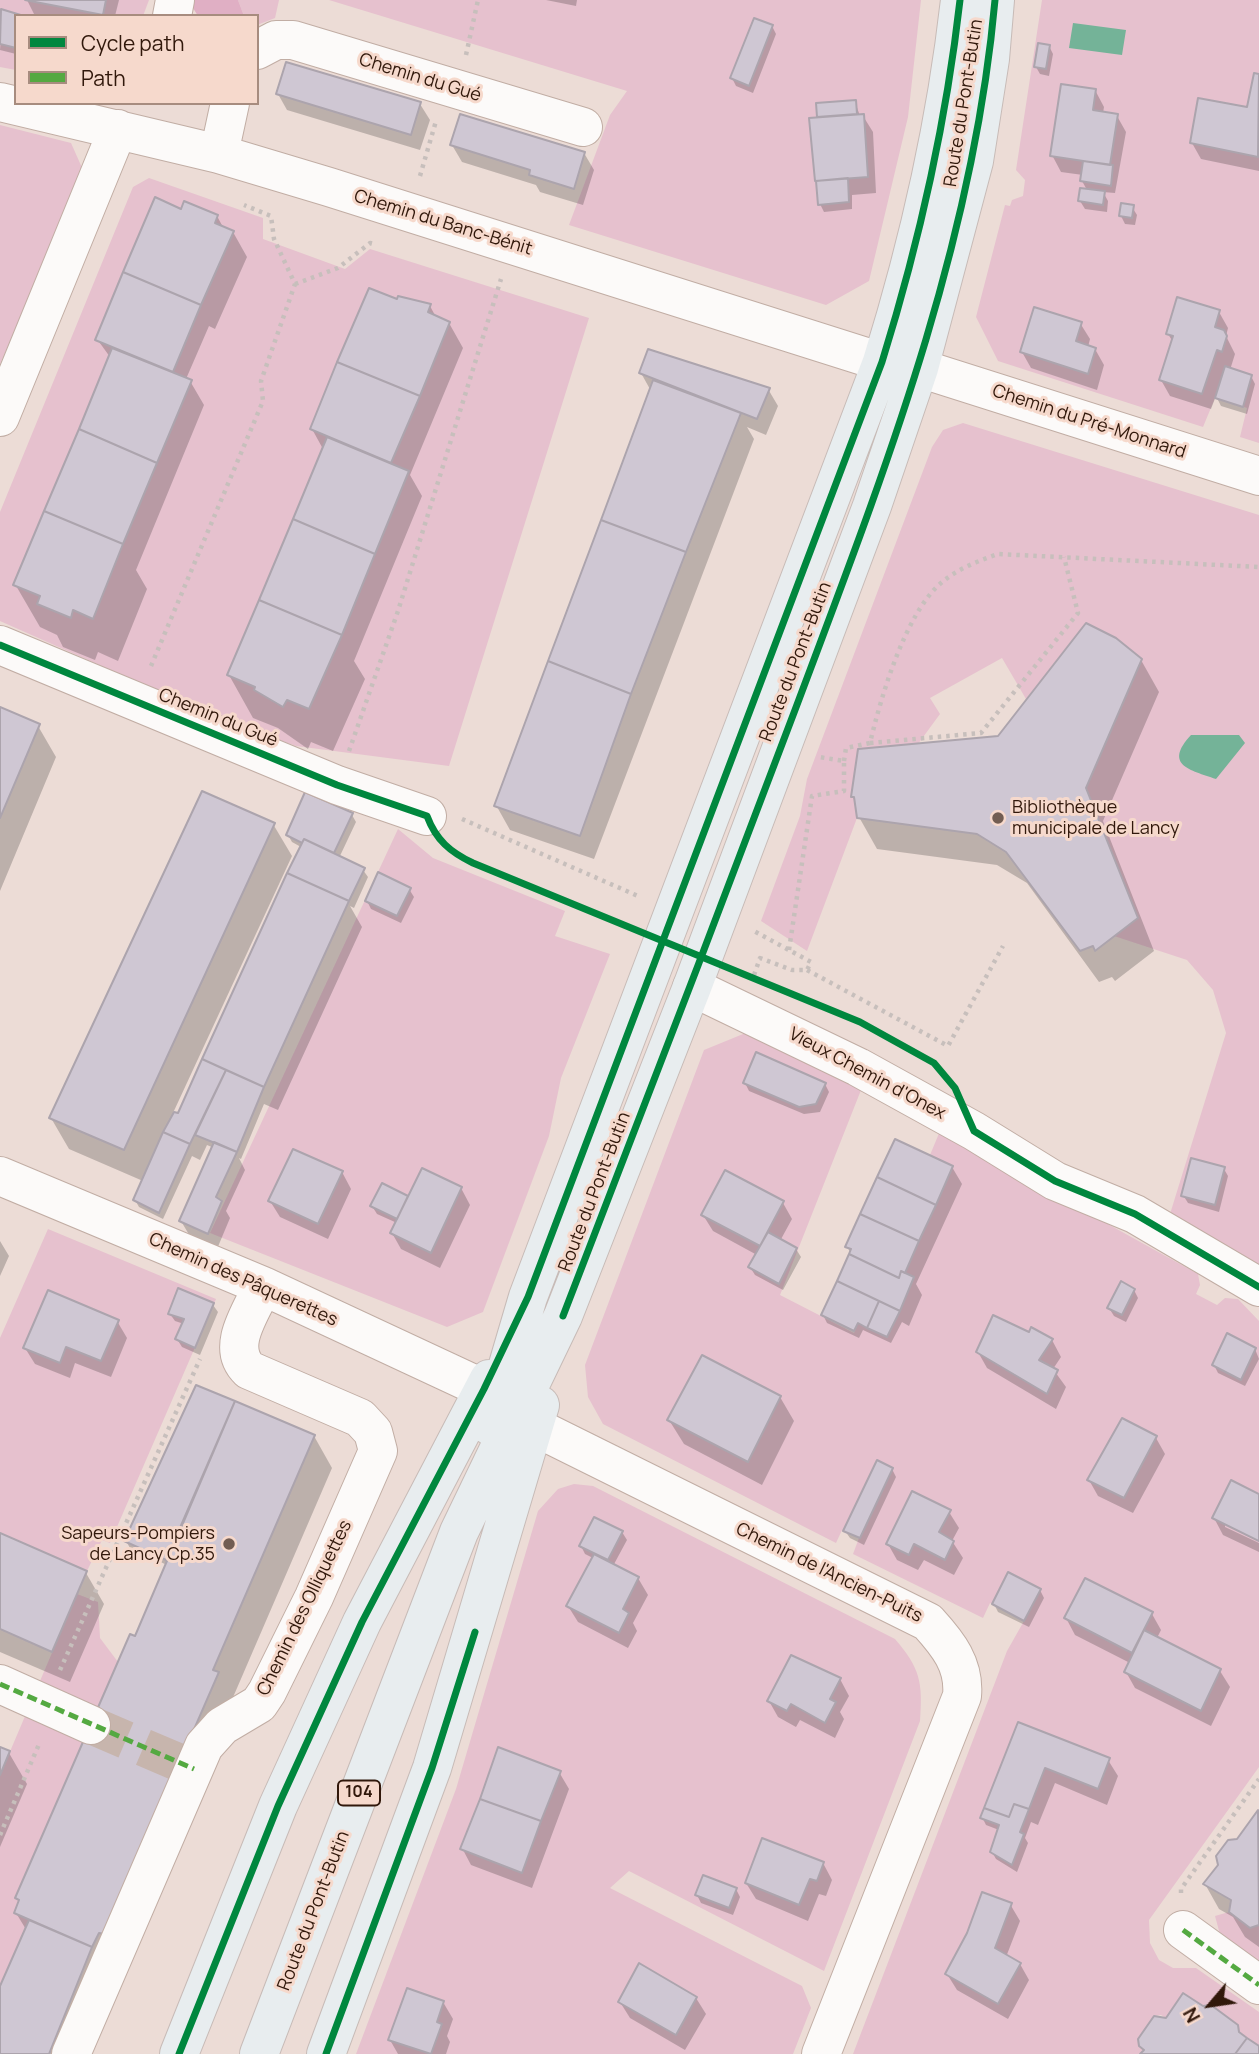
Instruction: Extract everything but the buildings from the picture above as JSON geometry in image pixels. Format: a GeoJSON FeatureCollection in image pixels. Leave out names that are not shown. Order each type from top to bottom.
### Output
{"type":"FeatureCollection","features":[{"type":"Feature","properties":{"kind":"main road","name":"Route du Pont-Butin"},"geometry":{"type":"LineString","coordinates":[[259,2054],[459,1532],[528,1297],[882,362],[910,271],[938,153],[960,0]]}},
{"type":"Feature","properties":{"kind":"main road","name":"Route du Pont-Butin"},"geometry":{"type":"LineString","coordinates":[[459,1532],[563,1316],[692,987],[872,506],[919,368],[974,161],[995,0]]}},
{"type":"Feature","properties":{"kind":"main road"},"geometry":{"type":"LineString","coordinates":[[185,2048],[278,1806],[362,1622],[484,1389],[528,1297]]}},
{"type":"Feature","properties":{"kind":"main road"},"geometry":{"type":"LineString","coordinates":[[326,2054],[432,1768],[535,1427],[563,1316]]}},
{"type":"Feature","properties":{"kind":"street","name":"Chemin du Gué"},"geometry":{"type":"LineString","coordinates":[[259,49],[276,40],[293,40],[583,127]]}},
{"type":"Feature","properties":{"kind":"street","name":"Chemin du Banc-Bénit"},"geometry":{"type":"LineString","coordinates":[[0,102],[219,154],[882,362]]}},
{"type":"Feature","properties":{"kind":"street"},"geometry":{"type":"LineString","coordinates":[[219,154],[230,105]]}},
{"type":"Feature","properties":{"kind":"street"},"geometry":{"type":"LineString","coordinates":[[0,417],[118,130]]}},
{"type":"Feature","properties":{"kind":"street","name":"Chemin du Pré-Monnard"},"geometry":{"type":"LineString","coordinates":[[919,368],[1259,476]]}},
{"type":"Feature","properties":{"kind":"street","name":"Chemin du Gué"},"geometry":{"type":"LineString","coordinates":[[0,645],[337,785],[426,817]]}},
{"type":"Feature","properties":{"kind":"street","name":"Vieux Chemin d'Onex"},"geometry":{"type":"LineString","coordinates":[[692,987],[858,1067],[974,1131],[1055,1181],[1135,1214],[1259,1287]]}},
{"type":"Feature","properties":{"kind":"street","name":"Chemin des Pâquerettes"},"geometry":{"type":"LineString","coordinates":[[0,1176],[263,1286],[484,1389]]}},
{"type":"Feature","properties":{"kind":"street","name":"Chemin des Olliquettes"},"geometry":{"type":"LineString","coordinates":[[71,2054],[187,1766],[222,1726],[259,1704],[314,1597],[378,1451],[373,1432],[360,1418],[249,1370],[239,1361],[237,1346],[263,1286]]}},
{"type":"Feature","properties":{"kind":"street","name":"Chemin de l'Ancien-Puits"},"geometry":{"type":"LineString","coordinates":[[535,1427],[928,1622],[945,1640],[958,1662],[963,1681],[961,1696],[821,2054]]}},
{"type":"Feature","properties":{"kind":"street"},"geometry":{"type":"LineString","coordinates":[[314,1597],[362,1622]]}},
{"type":"Feature","properties":{"kind":"street"},"geometry":{"type":"LineString","coordinates":[[0,1684],[91,1725]]}},
{"type":"Feature","properties":{"kind":"street"},"geometry":{"type":"LineString","coordinates":[[1183,1930],[1259,1984]]}},
{"type":"Feature","properties":{"kind":"path"},"geometry":{"type":"LineString","coordinates":[[418,184],[452,88],[478,0]]}},
{"type":"Feature","properties":{"kind":"path"},"geometry":{"type":"LineString","coordinates":[[136,702],[262,401],[261,381],[295,284],[274,239],[271,216],[241,204]]}},
{"type":"Feature","properties":{"kind":"path"},"geometry":{"type":"LineString","coordinates":[[295,284],[338,268],[370,243],[380,246]]}},
{"type":"Feature","properties":{"kind":"path"},"geometry":{"type":"LineString","coordinates":[[337,785],[398,611],[499,284]]}},
{"type":"Feature","properties":{"kind":"path"},"geometry":{"type":"LineString","coordinates":[[870,743],[882,696],[919,610],[943,581],[966,567],[998,554],[1259,567]]}},
{"type":"Feature","properties":{"kind":"path"},"geometry":{"type":"LineString","coordinates":[[789,950],[812,796],[844,790],[846,748],[870,743],[981,733],[1078,613],[1064,557]]}},
{"type":"Feature","properties":{"kind":"path"},"geometry":{"type":"LineString","coordinates":[[834,760],[844,761]]}},
{"type":"Feature","properties":{"kind":"path"},"geometry":{"type":"LineString","coordinates":[[426,817],[454,817],[473,822],[638,896]]}},
{"type":"Feature","properties":{"kind":"path"},"geometry":{"type":"LineString","coordinates":[[753,930],[811,962],[807,970]]}},
{"type":"Feature","properties":{"kind":"path"},"geometry":{"type":"LineString","coordinates":[[752,978],[760,958],[792,970],[807,970],[948,1046],[1003,946]]}},
{"type":"Feature","properties":{"kind":"path"},"geometry":{"type":"LineString","coordinates":[[740,973],[764,982]]}},
{"type":"Feature","properties":{"kind":"path"},"geometry":{"type":"LineString","coordinates":[[0,1835],[50,1706],[205,1349]]}},
{"type":"Feature","properties":{"kind":"path"},"geometry":{"type":"LineString","coordinates":[[1183,1930],[1181,1889],[1259,1779]]}},
{"type":"Feature","properties":{"kind":"shaded area"},"geometry":{"type":"Polygon","coordinates":[[[0,0],[149,0],[144,14],[14,14],[14,70],[0,67],[0,0]]]}},
{"type":"Feature","properties":{"kind":"shaded area"},"geometry":{"type":"Polygon","coordinates":[[[188,0],[238,0],[243,14],[197,14],[188,0]]]}},
{"type":"Feature","properties":{"kind":"shaded area"},"geometry":{"type":"Polygon","coordinates":[[[238,0],[279,0],[275,18],[259,24],[259,14],[243,14],[238,0]]]}},
{"type":"Feature","properties":{"kind":"shaded area"},"geometry":{"type":"Polygon","coordinates":[[[329,0],[921,0],[908,117],[869,281],[826,305],[569,225],[610,115],[627,91],[329,0]]]}},
{"type":"Feature","properties":{"kind":"shaded area"},"geometry":{"type":"Polygon","coordinates":[[[1042,0],[1259,0],[1259,443],[1240,437],[1247,408],[1215,398],[1203,427],[998,361],[976,317],[1005,205],[1010,206],[1012,200],[1023,196],[1025,180],[1016,170],[1042,0]]]}},
{"type":"Feature","properties":{"kind":"shaded area"},"geometry":{"type":"Polygon","coordinates":[[[1073,23],[1126,30],[1122,55],[1069,48],[1073,23]]]}},
{"type":"Feature","properties":{"kind":"shaded area"},"geometry":{"type":"Polygon","coordinates":[[[0,125],[71,143],[83,170],[80,185],[0,364],[0,125]]]}},
{"type":"Feature","properties":{"kind":"shaded area"},"geometry":{"type":"Polygon","coordinates":[[[149,178],[263,218],[263,239],[345,269],[370,249],[589,318],[449,766],[296,746],[212,715],[0,621],[0,512],[133,187],[149,178]]]}},
{"type":"Feature","properties":{"kind":"shaded area"},"geometry":{"type":"Polygon","coordinates":[[[963,423],[1259,515],[1259,1268],[1170,1214],[1226,1033],[1213,990],[1187,960],[1114,936],[1137,918],[1086,788],[1142,659],[1116,638],[1085,624],[1026,699],[1002,658],[930,698],[940,714],[918,744],[858,749],[851,796],[854,797],[857,818],[807,951],[761,921],[800,816],[807,779],[932,447],[943,430],[963,423]]]}},
{"type":"Feature","properties":{"kind":"shaded area"},"geometry":{"type":"Polygon","coordinates":[[[1191,735],[1239,735],[1245,743],[1216,779],[1189,769],[1180,760],[1179,753],[1191,735]]]}},
{"type":"Feature","properties":{"kind":"shaded area"},"geometry":{"type":"Polygon","coordinates":[[[398,829],[433,858],[565,911],[555,936],[610,954],[561,1078],[549,1136],[483,1312],[447,1327],[210,1233],[398,829]]]}},
{"type":"Feature","properties":{"kind":"shaded area"},"geometry":{"type":"Polygon","coordinates":[[[748,1032],[863,1085],[780,1295],[854,1333],[858,1323],[887,1336],[914,1277],[905,1273],[953,1166],[930,1155],[940,1131],[1198,1274],[1200,1285],[1196,1294],[1217,1305],[1225,1298],[1238,1299],[1259,1321],[1259,1767],[1149,1920],[1150,1943],[1159,1960],[1173,1968],[1196,1968],[1259,2012],[1259,2046],[1239,2032],[1238,2025],[1211,2005],[1203,2006],[1184,1993],[1166,2018],[1161,2015],[1154,2016],[1138,2039],[1139,2046],[1144,2050],[1140,2054],[853,2054],[1007,1651],[1024,1621],[990,1603],[983,1618],[853,1554],[859,1538],[842,1530],[836,1543],[603,1424],[588,1397],[585,1365],[704,1050],[748,1032]]]}},
{"type":"Feature","properties":{"kind":"shaded area"},"geometry":{"type":"Polygon","coordinates":[[[48,1229],[216,1299],[110,1543],[102,1540],[87,1571],[0,1533],[0,1338],[48,1229]]]}},
{"type":"Feature","properties":{"kind":"shaded area"},"geometry":{"type":"Polygon","coordinates":[[[574,1484],[593,1486],[895,1639],[915,1667],[921,1696],[920,1721],[824,1971],[629,1871],[610,1888],[802,1986],[811,2008],[793,2054],[356,2054],[456,1789],[538,1511],[558,1489],[574,1484]]]}},
{"type":"Feature","properties":{"kind":"shaded area"},"geometry":{"type":"Polygon","coordinates":[[[77,1594],[98,1602],[100,1638],[118,1662],[14,1913],[29,1920],[0,1986],[0,1775],[77,1594]]]}},
{"type":"Feature","properties":{"kind":"shaded area"},"geometry":{"type":"Polygon","coordinates":[[[1229,1912],[1250,1927],[1259,1925],[1259,1966],[1221,1938],[1215,1916],[1229,1912]]]}},
{"type":"Feature","properties":{"kind":"tunnel"},"geometry":{"type":"LineString","coordinates":[[91,1725],[180,1763]]}},
{"type":"Feature","properties":{"kind":"marked path"},"geometry":{"type":"LineString","coordinates":[[0,1684],[194,1769]]}},
{"type":"Feature","properties":{"kind":"marked path"},"geometry":{"type":"LineString","coordinates":[[1183,1930],[1259,1985]]}},
{"type":"Feature","properties":{"kind":"cycle path"},"geometry":{"type":"LineString","coordinates":[[179,2054],[278,1806],[362,1622],[484,1389],[528,1297],[882,362],[930,183],[960,0]]}},
{"type":"Feature","properties":{"kind":"cycle path"},"geometry":{"type":"LineString","coordinates":[[563,1316],[795,710],[891,449],[945,272],[967,183],[984,92],[995,0]]}},
{"type":"Feature","properties":{"kind":"cycle path"},"geometry":{"type":"LineString","coordinates":[[0,645],[337,785],[427,816],[445,844],[473,863],[860,1022],[934,1063],[955,1088],[974,1131],[1055,1181],[1135,1214],[1259,1287]]}},
{"type":"Feature","properties":{"kind":"cycle path"},"geometry":{"type":"LineString","coordinates":[[326,2054],[432,1768],[475,1632]]}},
{"type":"Feature","properties":{"kind":"place","name":"Bibliothèque municipale de Lancy"},"geometry":{"type":"Point","coordinates":[998,818]}},
{"type":"Feature","properties":{"kind":"place","name":"Sapeurs-Pompiers de Lancy Cp.35"},"geometry":{"type":"Point","coordinates":[229,1544]}}]}
